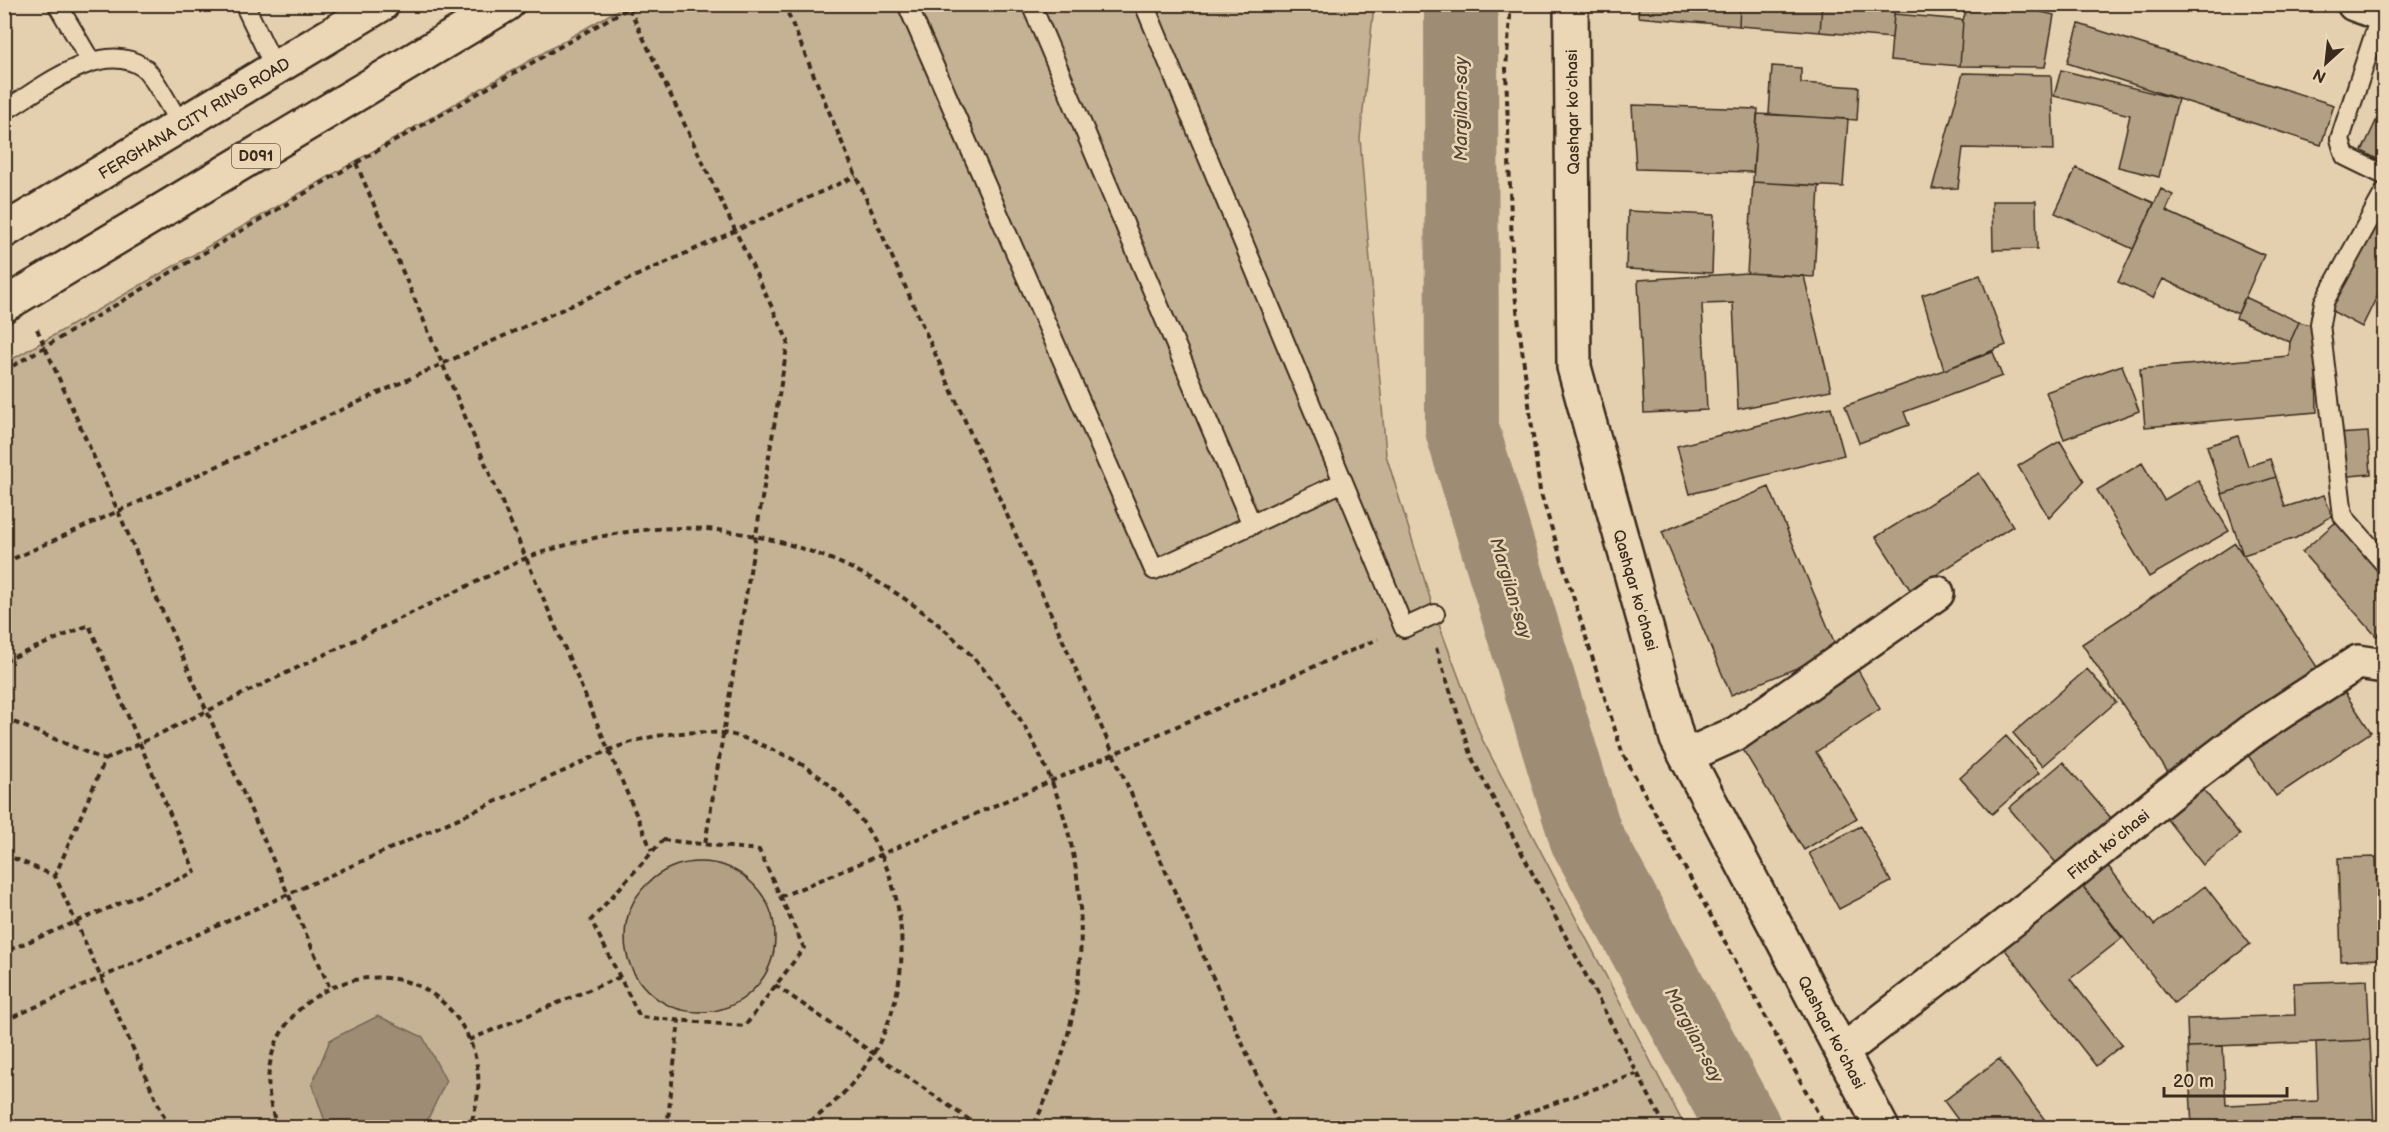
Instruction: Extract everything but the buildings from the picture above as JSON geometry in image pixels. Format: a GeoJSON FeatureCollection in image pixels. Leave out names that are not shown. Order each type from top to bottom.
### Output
{"type":"FeatureCollection","features":[{"type":"Feature","properties":{"kind":"main road","name":"FERGHANA CITY RING ROAD"},"geometry":{"type":"LineString","coordinates":[[4,231],[276,70],[382,4]]}},
{"type":"Feature","properties":{"kind":"main road","name":"D091"},"geometry":{"type":"LineString","coordinates":[[13,300],[507,4]]}},
{"type":"Feature","properties":{"kind":"main road","name":"Qashqar koʻchasi"},"geometry":{"type":"LineString","coordinates":[[1571,4],[1574,367],[1677,739],[1882,1128]]}},
{"type":"Feature","properties":{"kind":"main road"},"geometry":{"type":"LineString","coordinates":[[1686,756],[1737,733],[1936,593]]}},
{"type":"Feature","properties":{"kind":"main road","name":"Fitrat koʻchasi"},"geometry":{"type":"LineString","coordinates":[[1842,1052],[2250,732],[2358,662],[2382,663],[2385,666]]}},
{"type":"Feature","properties":{"kind":"lane"},"geometry":{"type":"LineString","coordinates":[[57,4],[90,60]]}},
{"type":"Feature","properties":{"kind":"lane"},"geometry":{"type":"LineString","coordinates":[[244,4],[276,70]]}},
{"type":"Feature","properties":{"kind":"lane"},"geometry":{"type":"LineString","coordinates":[[907,4],[1154,570],[1343,482]]}},
{"type":"Feature","properties":{"kind":"lane"},"geometry":{"type":"LineString","coordinates":[[1031,4],[1251,525]]}},
{"type":"Feature","properties":{"kind":"lane"},"geometry":{"type":"LineString","coordinates":[[1144,4],[1404,628],[1430,616]]}},
{"type":"Feature","properties":{"kind":"lane"},"geometry":{"type":"LineString","coordinates":[[2373,11],[2340,139],[2345,156],[2385,175]]}},
{"type":"Feature","properties":{"kind":"lane"},"geometry":{"type":"LineString","coordinates":[[4,111],[90,60],[129,60],[145,68],[181,125]]}},
{"type":"Feature","properties":{"kind":"lane"},"geometry":{"type":"LineString","coordinates":[[2385,193],[2324,302],[2320,324],[2343,516],[2385,563]]}},
{"type":"Feature","properties":{"kind":"path"},"geometry":{"type":"LineString","coordinates":[[4,371],[356,163],[635,4]]}},
{"type":"Feature","properties":{"kind":"path"},"geometry":{"type":"LineString","coordinates":[[784,4],[856,176],[1280,1128]]}},
{"type":"Feature","properties":{"kind":"path"},"geometry":{"type":"LineString","coordinates":[[629,8],[788,341],[705,844]]}},
{"type":"Feature","properties":{"kind":"path"},"geometry":{"type":"LineString","coordinates":[[356,163],[652,851]]}},
{"type":"Feature","properties":{"kind":"path"},"geometry":{"type":"LineString","coordinates":[[4,563],[856,176]]}},
{"type":"Feature","properties":{"kind":"path"},"geometry":{"type":"LineString","coordinates":[[13,300],[45,347],[329,986]]}},
{"type":"Feature","properties":{"kind":"path"},"geometry":{"type":"LineString","coordinates":[[55,876],[105,760],[526,558],[565,544],[664,529],[716,530],[815,552],[861,573],[905,599],[945,630],[981,666],[1013,706],[1053,782],[1073,846],[1081,896],[1082,946],[1078,997],[1066,1046],[1050,1094],[1032,1128]]}},
{"type":"Feature","properties":{"kind":"path"},"geometry":{"type":"LineString","coordinates":[[1430,616],[1473,760],[1666,1128]]}},
{"type":"Feature","properties":{"kind":"path"},"geometry":{"type":"LineString","coordinates":[[4,661],[89,625],[195,872],[4,952]]}},
{"type":"Feature","properties":{"kind":"path"},"geometry":{"type":"LineString","coordinates":[[780,897],[1053,782],[1112,753],[1404,628]]}},
{"type":"Feature","properties":{"kind":"path"},"geometry":{"type":"LineString","coordinates":[[4,718],[105,760]]}},
{"type":"Feature","properties":{"kind":"path"},"geometry":{"type":"LineString","coordinates":[[4,1021],[573,767],[608,748],[641,738],[677,733],[723,733],[785,755],[817,774],[845,799],[868,828],[897,896],[903,933],[902,970],[894,1006],[873,1053],[861,1072],[837,1100],[799,1128]]}},
{"type":"Feature","properties":{"kind":"path"},"geometry":{"type":"LineString","coordinates":[[663,840],[705,844],[759,850],[804,948],[745,1026],[640,1017],[591,920],[663,840]]}},
{"type":"Feature","properties":{"kind":"path"},"geometry":{"type":"LineString","coordinates":[[4,854],[55,876],[169,1128]]}},
{"type":"Feature","properties":{"kind":"path"},"geometry":{"type":"LineString","coordinates":[[469,1040],[620,977]]}},
{"type":"Feature","properties":{"kind":"path"},"geometry":{"type":"LineString","coordinates":[[278,1128],[267,1090],[269,1064],[277,1040],[289,1018],[307,999],[329,986],[354,979],[370,978],[404,982],[428,992],[448,1008],[464,1028],[474,1051],[479,1076],[478,1101],[469,1128]]}},
{"type":"Feature","properties":{"kind":"path"},"geometry":{"type":"LineString","coordinates":[[775,986],[981,1128]]}},
{"type":"Feature","properties":{"kind":"path"},"geometry":{"type":"LineString","coordinates":[[667,1128],[679,1020]]}},
{"type":"Feature","properties":{"kind":"path"},"geometry":{"type":"LineString","coordinates":[[1484,1128],[1636,1074]]}},
{"type":"Feature","properties":{"kind":"shaded area"},"geometry":{"type":"Polygon","coordinates":[[[626,5],[1374,5],[1360,139],[1386,455],[1435,614],[1482,739],[1685,1127],[5,1127],[4,364],[626,5]]]}},
{"type":"Feature","properties":{"kind":"shaded area"},"geometry":{"type":"Polygon","coordinates":[[[378,1016],[423,1037],[446,1081],[424,1127],[327,1127],[312,1084],[330,1040],[378,1016]]]}},
{"type":"Feature","properties":{"kind":"waterway","name":"Margilan-say"},"geometry":{"type":"LineString","coordinates":[[1461,4],[1462,429],[1586,837],[1744,1128]]}}]}
